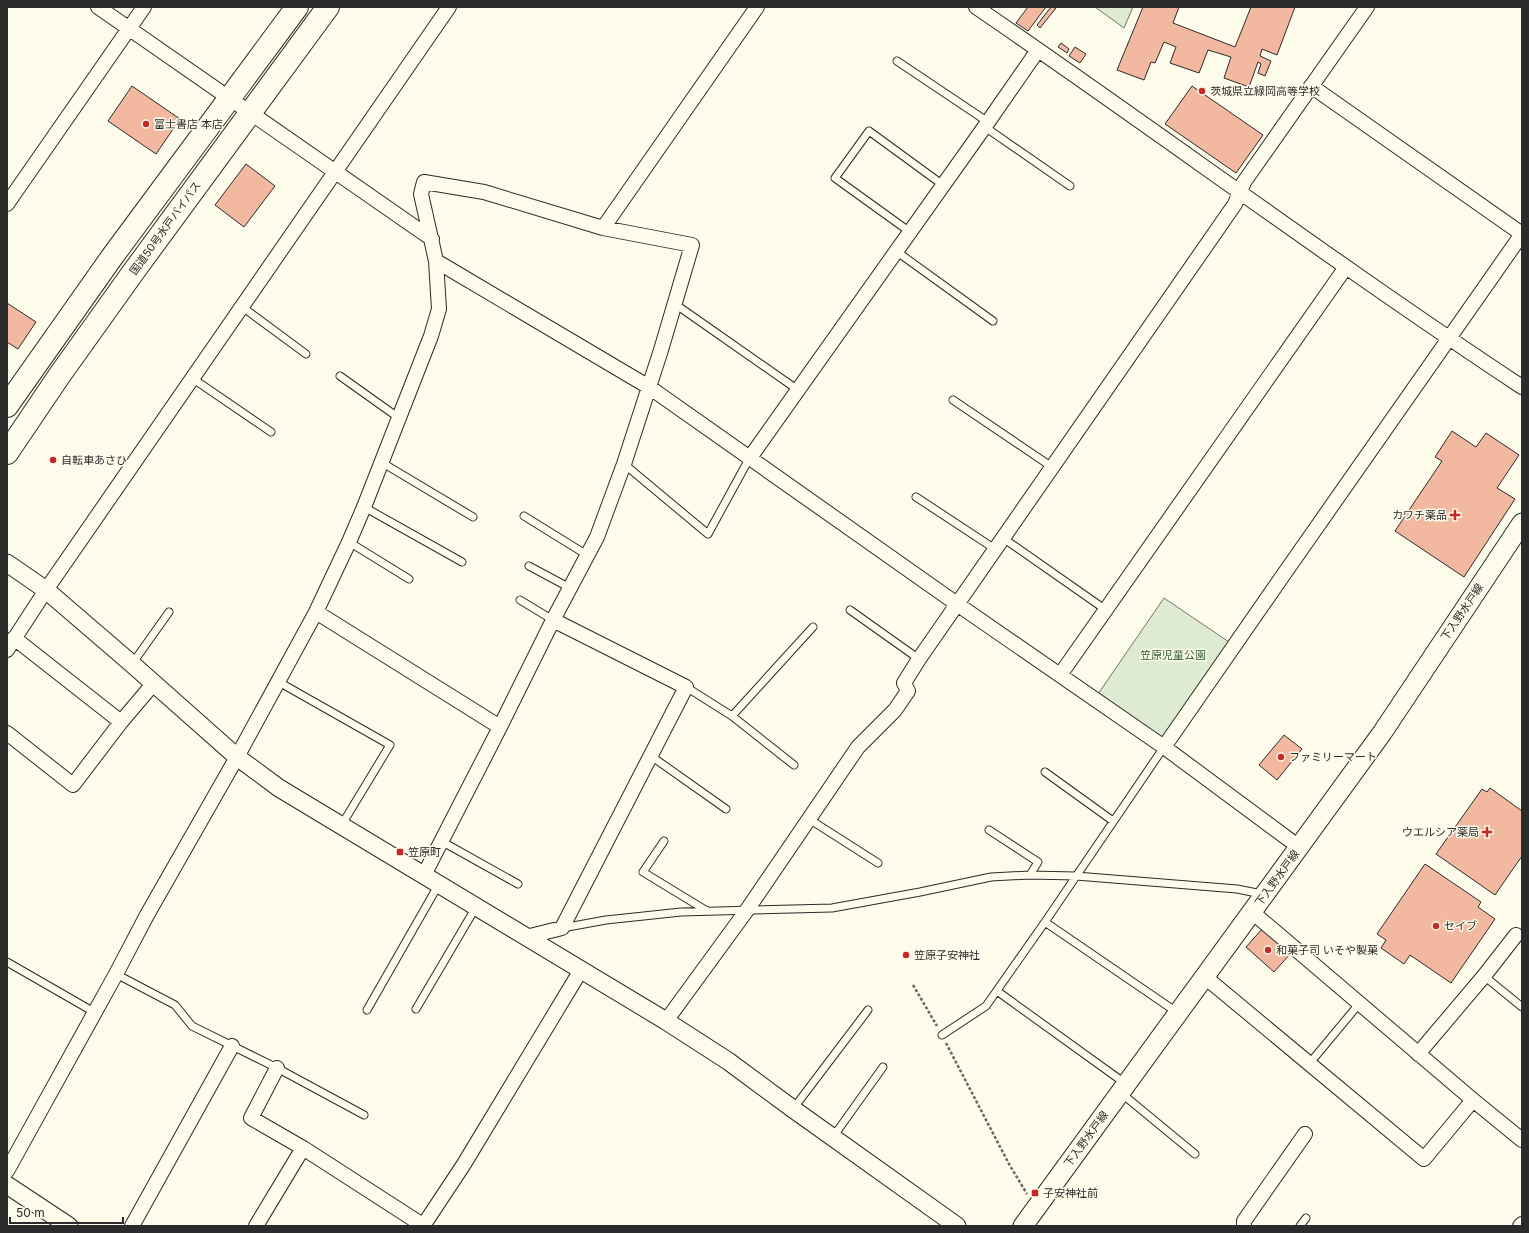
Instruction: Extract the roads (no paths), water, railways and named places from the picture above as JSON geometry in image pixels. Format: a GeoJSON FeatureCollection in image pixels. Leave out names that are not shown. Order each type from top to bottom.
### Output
{"type":"FeatureCollection","features":[{"type":"Feature","properties":{"kind":"highway"},"geometry":{"type":"LineString","coordinates":[[7,406],[112,257],[297,7]]}},
{"type":"Feature","properties":{"kind":"highway","name":"国道50号水戸バイパス"},"geometry":{"type":"LineString","coordinates":[[7,453],[58,376],[328,7]]}},
{"type":"Feature","properties":{"kind":"main road","name":"下入野水戸線"},"geometry":{"type":"LineString","coordinates":[[1022,1226],[1382,734],[1522,523]]}},
{"type":"Feature","properties":{"kind":"street"},"geometry":{"type":"LineString","coordinates":[[98,7],[432,239]]}},
{"type":"Feature","properties":{"kind":"street"},"geometry":{"type":"LineString","coordinates":[[7,204],[144,7]]}},
{"type":"Feature","properties":{"kind":"street"},"geometry":{"type":"LineString","coordinates":[[121,722],[11,644],[46,590],[241,306],[449,7]]}},
{"type":"Feature","properties":{"kind":"street"},"geometry":{"type":"LineString","coordinates":[[603,228],[757,7]]}},
{"type":"Feature","properties":{"kind":"street"},"geometry":{"type":"LineString","coordinates":[[976,7],[1448,338],[1522,387]]}},
{"type":"Feature","properties":{"kind":"street"},"geometry":{"type":"LineString","coordinates":[[666,1021],[747,910],[858,747],[895,710],[908,691],[904,683],[919,659],[1235,204],[1244,182],[1367,7]]}},
{"type":"Feature","properties":{"kind":"street"},"geometry":{"type":"LineString","coordinates":[[749,459],[1038,50]]}},
{"type":"Feature","properties":{"kind":"street"},"geometry":{"type":"LineString","coordinates":[[1164,747],[1522,234],[1311,86]]}},
{"type":"Feature","properties":{"kind":"street"},"geometry":{"type":"LineString","coordinates":[[7,1171],[147,915],[237,757],[316,612],[364,507],[431,336],[439,309],[436,261],[421,194],[424,182],[484,192],[603,228],[692,245],[649,388],[624,464],[597,537],[553,620],[424,875]]}},
{"type":"Feature","properties":{"kind":"street"},"geometry":{"type":"LineString","coordinates":[[436,261],[649,388],[1164,747],[1299,847]]}},
{"type":"Feature","properties":{"kind":"street"},"geometry":{"type":"LineString","coordinates":[[1060,675],[1346,267]]}},
{"type":"Feature","properties":{"kind":"street"},"geometry":{"type":"LineString","coordinates":[[7,563],[46,590],[237,757],[279,788],[666,1021],[728,1061],[957,1226]]}},
{"type":"Feature","properties":{"kind":"street"},"geometry":{"type":"LineString","coordinates":[[316,612],[500,727]]}},
{"type":"Feature","properties":{"kind":"street"},"geometry":{"type":"LineString","coordinates":[[526,937],[562,928],[686,687],[553,620]]}},
{"type":"Feature","properties":{"kind":"street"},"geometry":{"type":"LineString","coordinates":[[7,733],[73,785],[121,722],[154,683]]}},
{"type":"Feature","properties":{"kind":"street"},"geometry":{"type":"LineString","coordinates":[[1252,912],[1418,1054],[1522,1140]]}},
{"type":"Feature","properties":{"kind":"street"},"geometry":{"type":"LineString","coordinates":[[1418,1054],[1484,976],[1516,935]]}},
{"type":"Feature","properties":{"kind":"street"},"geometry":{"type":"LineString","coordinates":[[277,1068],[251,1118],[302,1148],[424,1226],[464,1164],[581,970]]}},
{"type":"Feature","properties":{"kind":"street"},"geometry":{"type":"LineString","coordinates":[[1205,977],[1424,1159],[1473,1100]]}},
{"type":"Feature","properties":{"kind":"street"},"geometry":{"type":"LineString","coordinates":[[132,1226],[232,1046]]}},
{"type":"Feature","properties":{"kind":"street"},"geometry":{"type":"LineString","coordinates":[[1244,1226],[1244,1221],[1305,1134]]}},
{"type":"Feature","properties":{"kind":"street"},"geometry":{"type":"LineString","coordinates":[[256,1226],[302,1148]]}},
{"type":"Feature","properties":{"kind":"street"},"geometry":{"type":"LineString","coordinates":[[7,1185],[69,1226]]}},
{"type":"Feature","properties":{"kind":"lane"},"geometry":{"type":"LineString","coordinates":[[897,61],[1070,186]]}},
{"type":"Feature","properties":{"kind":"lane"},"geometry":{"type":"LineString","coordinates":[[910,232],[835,178],[869,131],[943,185]]}},
{"type":"Feature","properties":{"kind":"lane"},"geometry":{"type":"LineString","coordinates":[[896,251],[993,321]]}},
{"type":"Feature","properties":{"kind":"lane"},"geometry":{"type":"LineString","coordinates":[[675,304],[798,390]]}},
{"type":"Feature","properties":{"kind":"lane"},"geometry":{"type":"LineString","coordinates":[[241,306],[306,354]]}},
{"type":"Feature","properties":{"kind":"lane"},"geometry":{"type":"LineString","coordinates":[[340,376],[399,418]]}},
{"type":"Feature","properties":{"kind":"lane"},"geometry":{"type":"LineString","coordinates":[[192,378],[271,432]]}},
{"type":"Feature","properties":{"kind":"lane"},"geometry":{"type":"LineString","coordinates":[[953,400],[1052,467]]}},
{"type":"Feature","properties":{"kind":"lane"},"geometry":{"type":"LineString","coordinates":[[624,464],[708,534],[749,459]]}},
{"type":"Feature","properties":{"kind":"lane"},"geometry":{"type":"LineString","coordinates":[[381,462],[473,517]]}},
{"type":"Feature","properties":{"kind":"lane"},"geometry":{"type":"LineString","coordinates":[[916,496],[999,543],[1106,610]]}},
{"type":"Feature","properties":{"kind":"lane"},"geometry":{"type":"LineString","coordinates":[[364,507],[462,562]]}},
{"type":"Feature","properties":{"kind":"lane"},"geometry":{"type":"LineString","coordinates":[[524,516],[587,555]]}},
{"type":"Feature","properties":{"kind":"lane"},"geometry":{"type":"LineString","coordinates":[[349,542],[409,579]]}},
{"type":"Feature","properties":{"kind":"lane"},"geometry":{"type":"LineString","coordinates":[[529,566],[570,588]]}},
{"type":"Feature","properties":{"kind":"lane"},"geometry":{"type":"LineString","coordinates":[[520,600],[553,620]]}},
{"type":"Feature","properties":{"kind":"lane"},"geometry":{"type":"LineString","coordinates":[[850,610],[919,659]]}},
{"type":"Feature","properties":{"kind":"lane"},"geometry":{"type":"LineString","coordinates":[[132,664],[169,612]]}},
{"type":"Feature","properties":{"kind":"lane"},"geometry":{"type":"LineString","coordinates":[[732,716],[813,627]]}},
{"type":"Feature","properties":{"kind":"lane"},"geometry":{"type":"LineString","coordinates":[[278,681],[390,745],[341,826]]}},
{"type":"Feature","properties":{"kind":"lane"},"geometry":{"type":"LineString","coordinates":[[686,687],[732,716],[794,765]]}},
{"type":"Feature","properties":{"kind":"lane"},"geometry":{"type":"LineString","coordinates":[[942,1035],[986,1006],[1164,747]]}},
{"type":"Feature","properties":{"kind":"lane"},"geometry":{"type":"LineString","coordinates":[[650,756],[726,809]]}},
{"type":"Feature","properties":{"kind":"lane"},"geometry":{"type":"LineString","coordinates":[[1045,772],[1113,821]]}},
{"type":"Feature","properties":{"kind":"lane"},"geometry":{"type":"LineString","coordinates":[[809,819],[878,863]]}},
{"type":"Feature","properties":{"kind":"lane"},"geometry":{"type":"LineString","coordinates":[[989,830],[1038,862],[1030,875]]}},
{"type":"Feature","properties":{"kind":"lane"},"geometry":{"type":"LineString","coordinates":[[441,841],[518,884]]}},
{"type":"Feature","properties":{"kind":"lane"},"geometry":{"type":"LineString","coordinates":[[664,841],[643,872],[707,912]]}},
{"type":"Feature","properties":{"kind":"lane"},"geometry":{"type":"LineString","coordinates":[[562,928],[606,920],[681,912],[832,908],[991,877],[1030,875],[1076,876],[1237,890],[1265,894]]}},
{"type":"Feature","properties":{"kind":"lane"},"geometry":{"type":"LineString","coordinates":[[367,1010],[439,884]]}},
{"type":"Feature","properties":{"kind":"lane"},"geometry":{"type":"LineString","coordinates":[[416,1009],[476,907]]}},
{"type":"Feature","properties":{"kind":"lane"},"geometry":{"type":"LineString","coordinates":[[1045,922],[1178,1013]]}},
{"type":"Feature","properties":{"kind":"lane"},"geometry":{"type":"LineString","coordinates":[[7,962],[94,1012]]}},
{"type":"Feature","properties":{"kind":"lane"},"geometry":{"type":"LineString","coordinates":[[116,974],[176,1005],[192,1026],[277,1068],[364,1115]]}},
{"type":"Feature","properties":{"kind":"lane"},"geometry":{"type":"LineString","coordinates":[[1484,976],[1522,1007]]}},
{"type":"Feature","properties":{"kind":"lane"},"geometry":{"type":"LineString","coordinates":[[997,990],[1123,1088],[1195,1154]]}},
{"type":"Feature","properties":{"kind":"lane"},"geometry":{"type":"LineString","coordinates":[[1309,1064],[1359,1004]]}},
{"type":"Feature","properties":{"kind":"lane"},"geometry":{"type":"LineString","coordinates":[[793,1109],[868,1010]]}},
{"type":"Feature","properties":{"kind":"lane"},"geometry":{"type":"LineString","coordinates":[[833,1137],[883,1067]]}},
{"type":"Feature","properties":{"kind":"lane"},"geometry":{"type":"LineString","coordinates":[[1300,1226],[1306,1218]]}},
{"type":"Feature","properties":{"kind":"place","name":"茨城県立緑岡高等学校"},"geometry":{"type":"Point","coordinates":[1202,91]}},
{"type":"Feature","properties":{"kind":"place","name":"富士書店 本店"},"geometry":{"type":"Point","coordinates":[146,124]}},
{"type":"Feature","properties":{"kind":"place","name":"自転車あさひ"},"geometry":{"type":"Point","coordinates":[53,460]}},
{"type":"Feature","properties":{"kind":"place","name":"カワチ薬品"},"geometry":{"type":"Point","coordinates":[1455,515]}},
{"type":"Feature","properties":{"kind":"place","name":"ファミリーマート"},"geometry":{"type":"Point","coordinates":[1281,757]}},
{"type":"Feature","properties":{"kind":"place","name":"ウエルシア薬局"},"geometry":{"type":"Point","coordinates":[1487,832]}},
{"type":"Feature","properties":{"kind":"place","name":"笠原町"},"geometry":{"type":"Point","coordinates":[400,852]}},
{"type":"Feature","properties":{"kind":"place","name":"セイブ"},"geometry":{"type":"Point","coordinates":[1436,926]}},
{"type":"Feature","properties":{"kind":"place","name":"和菓子司 いそや製菓"},"geometry":{"type":"Point","coordinates":[1268,950]}},
{"type":"Feature","properties":{"kind":"place","name":"笠原子安神社"},"geometry":{"type":"Point","coordinates":[906,955]}},
{"type":"Feature","properties":{"kind":"place","name":"子安神社前"},"geometry":{"type":"Point","coordinates":[1035,1193]}},
{"type":"Feature","properties":{"kind":"park label","name":"笠原児童公園"},"geometry":{"type":"Point","coordinates":[1173,655]}}]}
